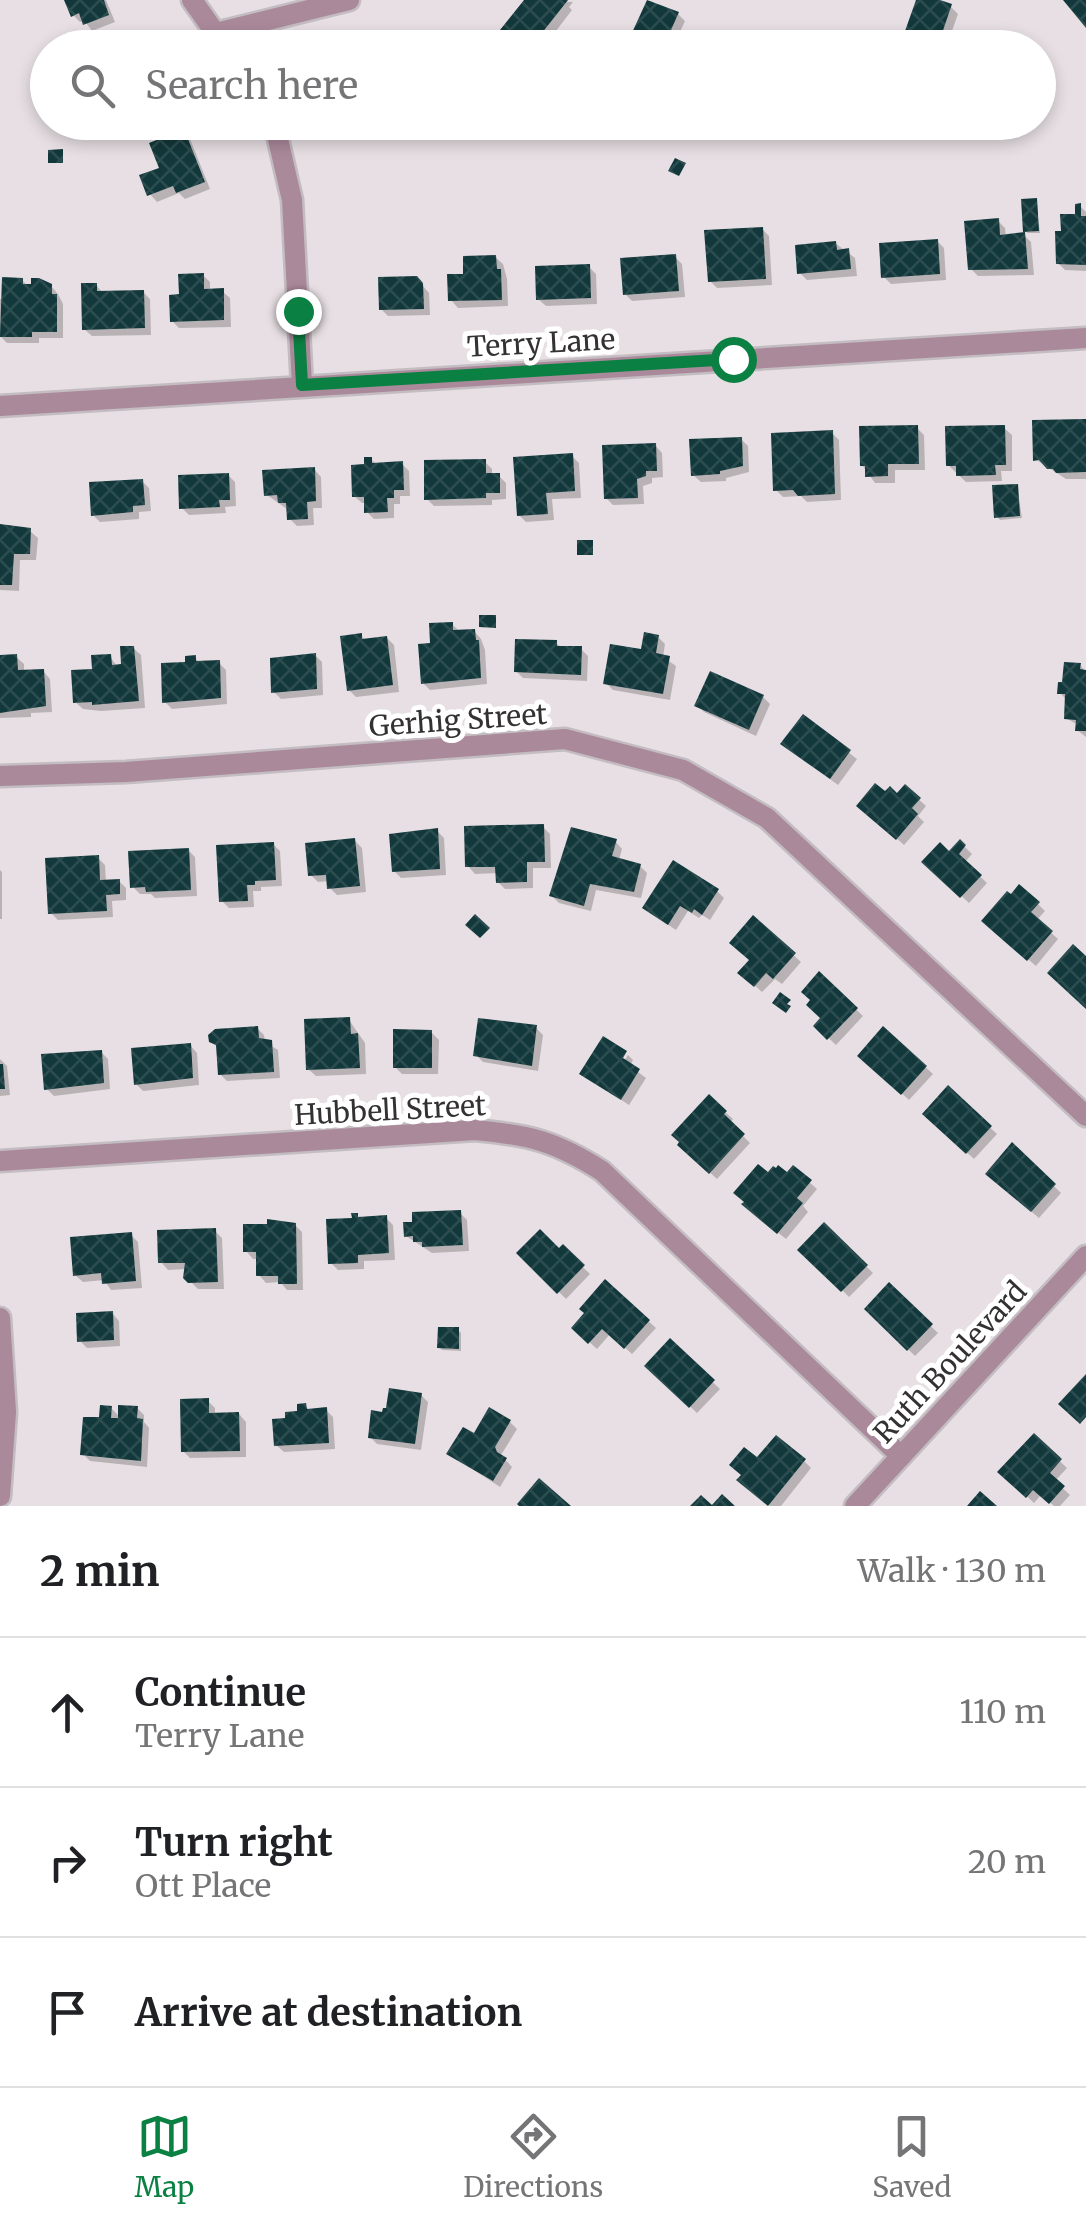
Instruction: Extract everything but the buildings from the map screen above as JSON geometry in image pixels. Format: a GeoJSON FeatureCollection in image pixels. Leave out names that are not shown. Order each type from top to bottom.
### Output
{"type":"FeatureCollection","features":[{"type":"Feature","properties":{"kind":"street"},"geometry":{"type":"LineString","coordinates":[[192,0],[214,30]]}},
{"type":"Feature","properties":{"kind":"street"},"geometry":{"type":"LineString","coordinates":[[253,30],[349,0]]}},
{"type":"Feature","properties":{"kind":"street"},"geometry":{"type":"LineString","coordinates":[[278,140],[292,200],[302,385]]}},
{"type":"Feature","properties":{"kind":"street","name":"Terry Lane"},"geometry":{"type":"LineString","coordinates":[[0,406],[1086,338]]}},
{"type":"Feature","properties":{"kind":"street","name":"Gerhig Street"},"geometry":{"type":"LineString","coordinates":[[0,776],[126,772],[565,740],[683,770],[767,818],[1086,1116]]}},
{"type":"Feature","properties":{"kind":"street","name":"Hubbell Street"},"geometry":{"type":"LineString","coordinates":[[0,1160],[475,1130],[524,1134],[567,1149],[602,1171],[901,1456]]}},
{"type":"Feature","properties":{"kind":"street","name":"Ruth Boulevard"},"geometry":{"type":"LineString","coordinates":[[855,1506],[1086,1256]]}},
{"type":"Feature","properties":{"kind":"street"},"geometry":{"type":"LineString","coordinates":[[0,1318],[6,1412],[0,1496]]}},
{"type":"Feature","properties":{"kind":"route"},"geometry":{"type":"LineString","coordinates":[[298,311],[302,385],[733,359]]}}]}
